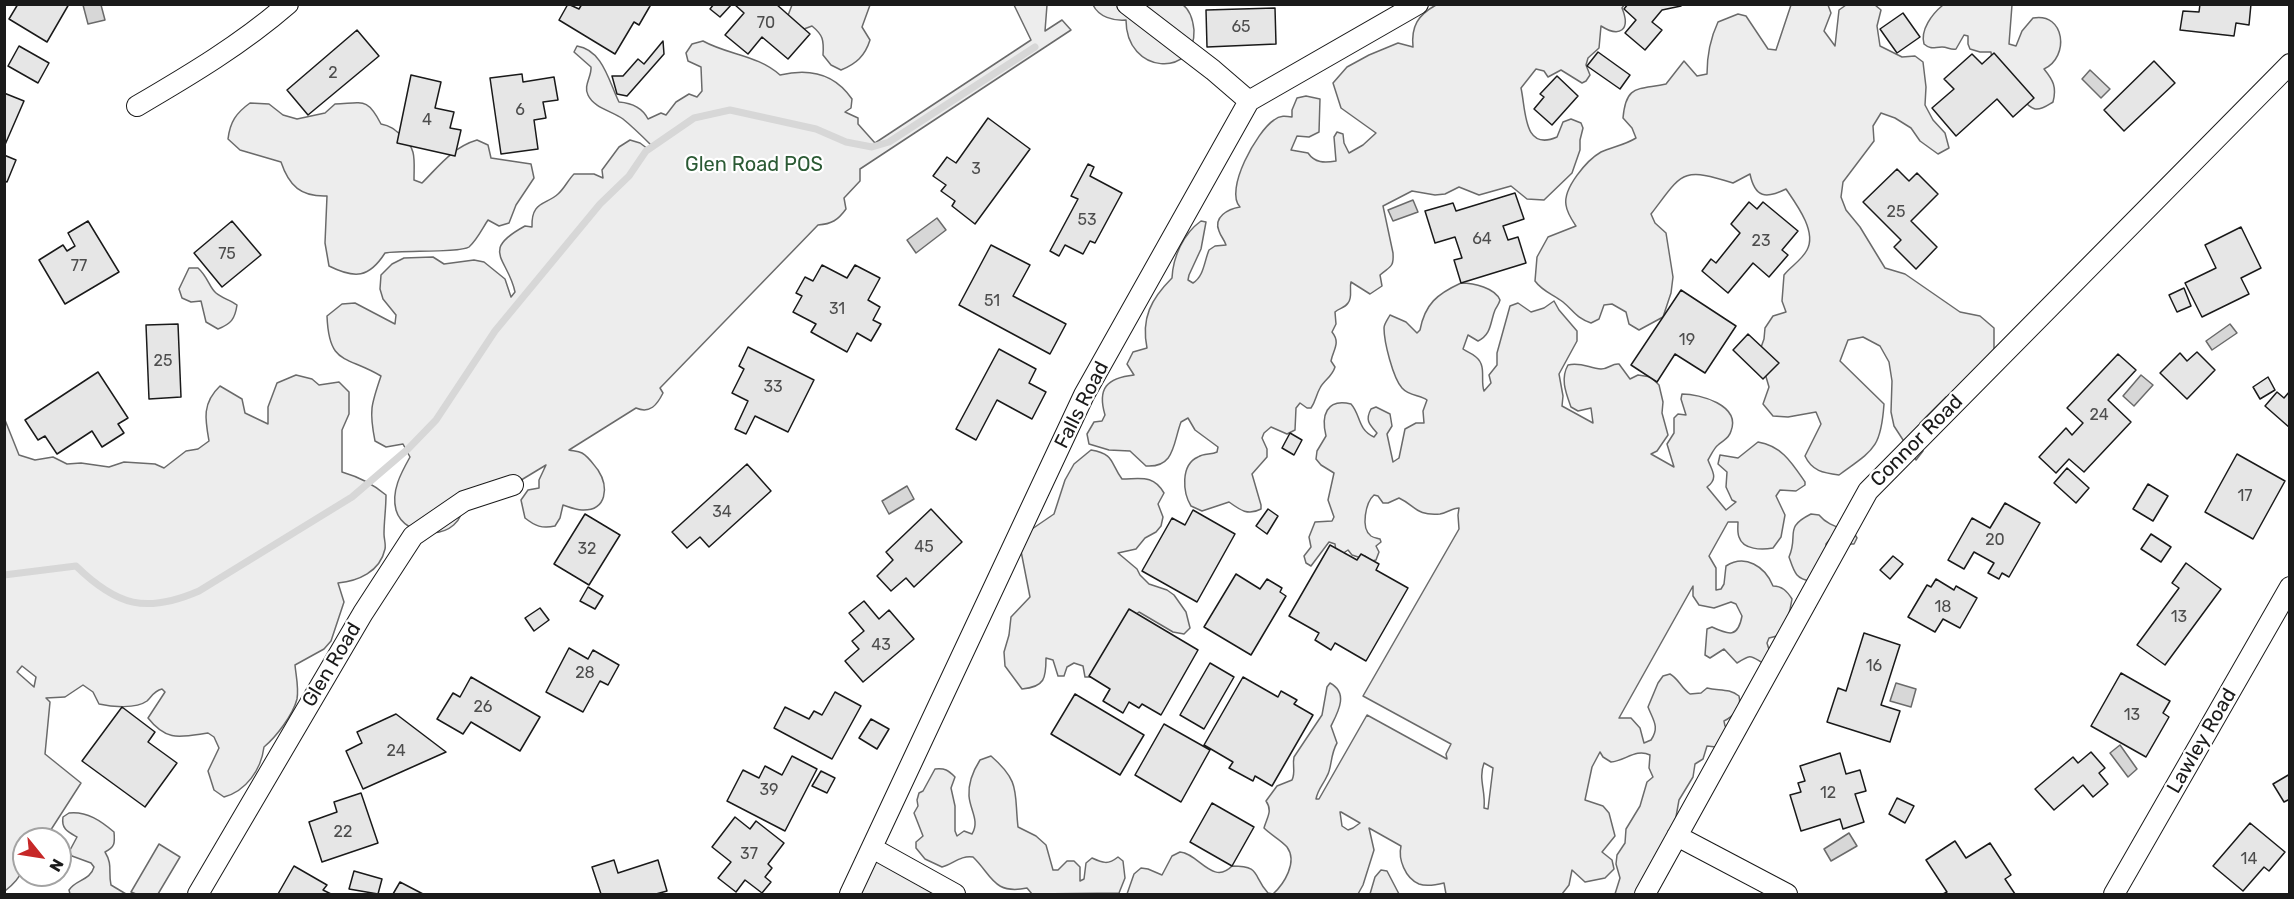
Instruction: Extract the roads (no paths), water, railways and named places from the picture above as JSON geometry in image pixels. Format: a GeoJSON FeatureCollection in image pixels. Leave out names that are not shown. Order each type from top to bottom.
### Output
{"type":"FeatureCollection","features":[{"type":"Feature","properties":{"kind":"street"},"geometry":{"type":"LineString","coordinates":[[137,106],[261,28],[288,4]]}},
{"type":"Feature","properties":{"kind":"street"},"geometry":{"type":"LineString","coordinates":[[1127,4],[1213,70],[1249,101],[1418,4]]}},
{"type":"Feature","properties":{"kind":"street","name":"Connor Road"},"geometry":{"type":"LineString","coordinates":[[1646,894],[1868,491],[2289,64]]}},
{"type":"Feature","properties":{"kind":"street","name":"Falls Road"},"geometry":{"type":"LineString","coordinates":[[850,894],[1084,395],[1249,101]]}},
{"type":"Feature","properties":{"kind":"street","name":"Glen Road"},"geometry":{"type":"LineString","coordinates":[[198,894],[363,613],[413,536],[464,501],[513,485]]}},
{"type":"Feature","properties":{"kind":"street","name":"Lawley Road"},"geometry":{"type":"LineString","coordinates":[[2114,894],[2289,587]]}},
{"type":"Feature","properties":{"kind":"street"},"geometry":{"type":"LineString","coordinates":[[1677,836],[1787,894]]}},
{"type":"Feature","properties":{"kind":"street"},"geometry":{"type":"LineString","coordinates":[[873,849],[955,894]]}},
{"type":"Feature","properties":{"kind":"waterway"},"geometry":{"type":"LineString","coordinates":[[4,575],[76,566],[91,580],[119,598],[148,604],[180,598],[199,591],[352,497],[408,449],[436,420],[495,331],[600,204],[629,176],[646,151],[694,118],[730,110],[816,129],[846,142],[872,147],[889,142],[1035,47]]}},
{"type":"Feature","properties":{"kind":"park label","name":"Glen Road POS"},"geometry":{"type":"Point","coordinates":[754,165]}}]}
